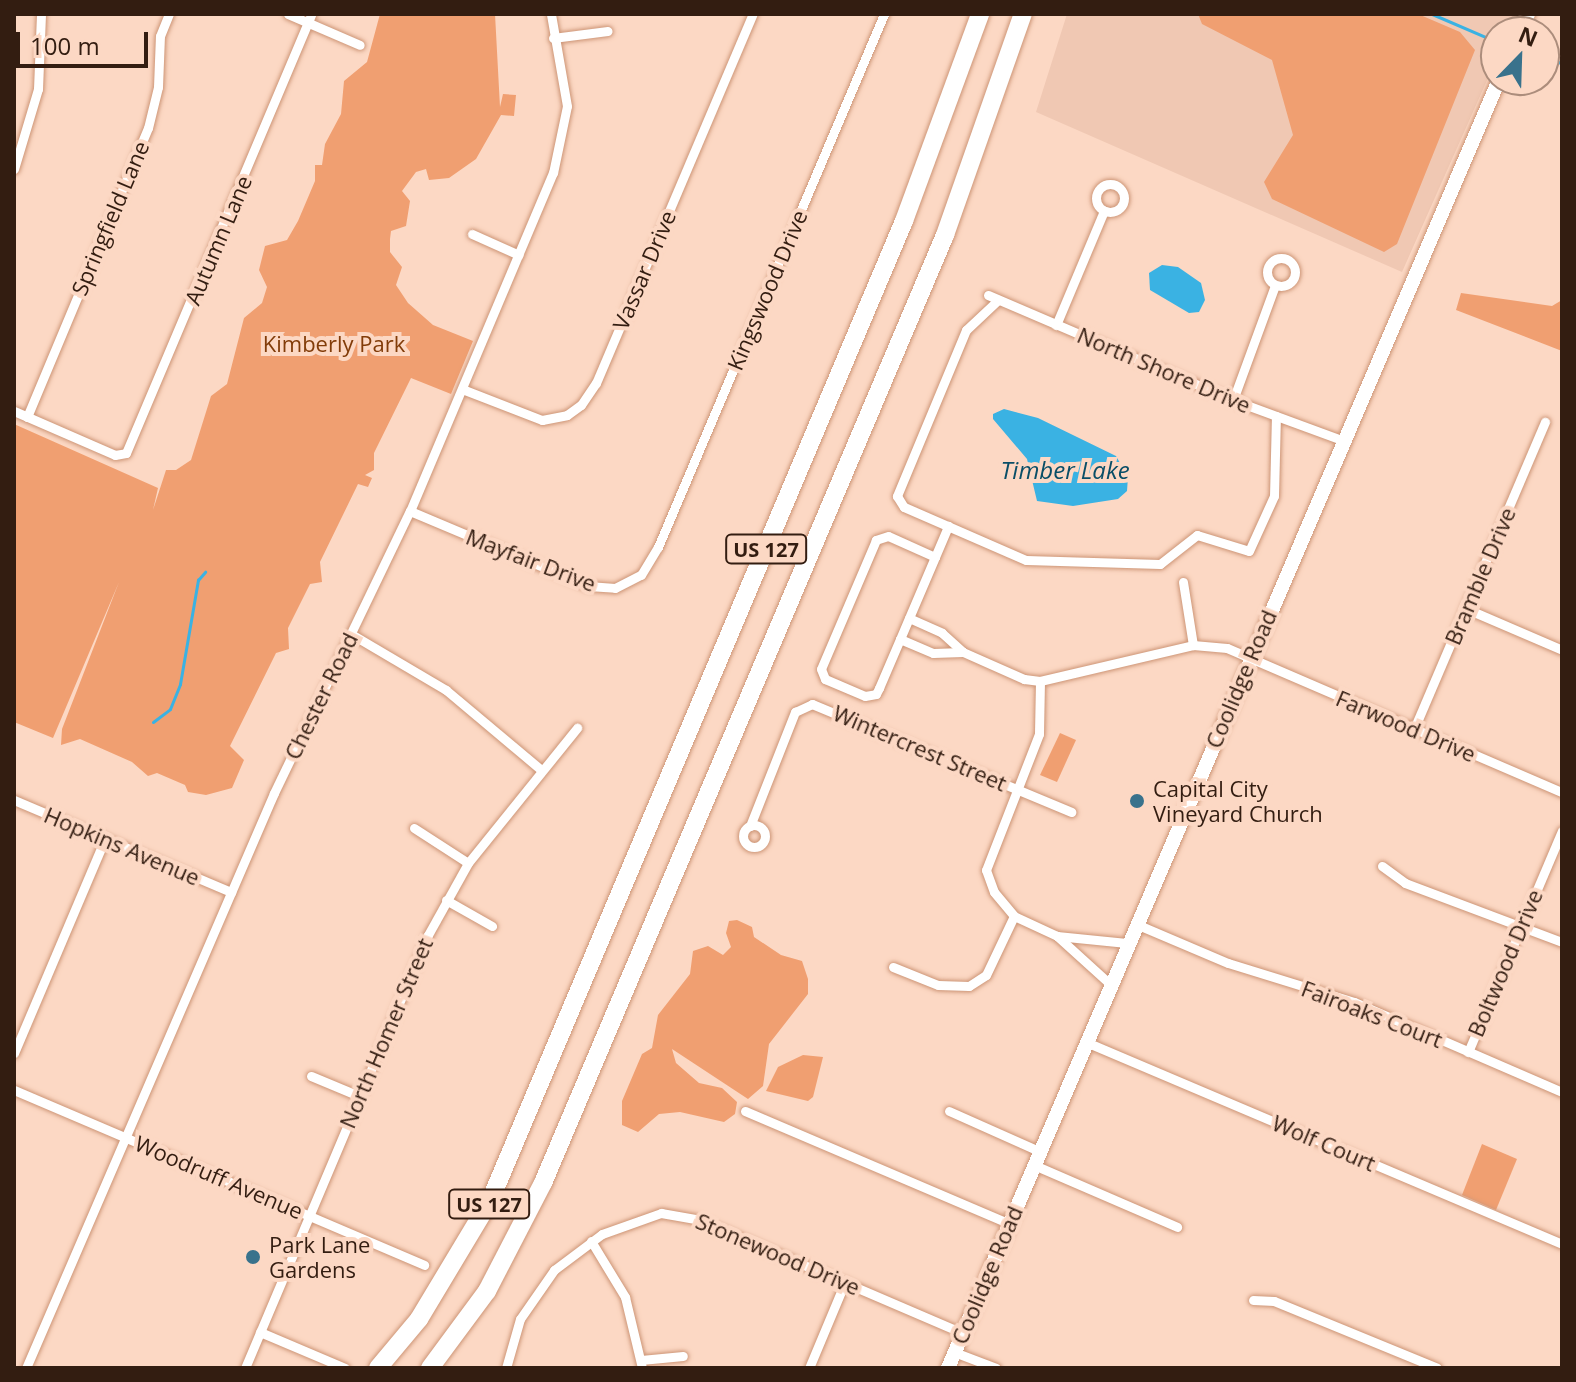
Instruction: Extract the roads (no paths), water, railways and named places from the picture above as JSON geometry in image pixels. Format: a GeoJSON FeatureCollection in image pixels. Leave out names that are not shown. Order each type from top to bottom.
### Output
{"type":"FeatureCollection","features":[{"type":"Feature","properties":{"kind":"highway","name":"US 127"},"geometry":{"type":"LineString","coordinates":[[377,1368],[419,1319],[469,1240],[526,1120],[904,221],[980,14]]}},
{"type":"Feature","properties":{"kind":"highway","name":"US 127"},"geometry":{"type":"LineString","coordinates":[[430,1368],[487,1291],[543,1183],[945,235],[1025,14]]}},
{"type":"Feature","properties":{"kind":"street"},"geometry":{"type":"LineString","coordinates":[[14,169],[27,134],[40,72],[41,14]]}},
{"type":"Feature","properties":{"kind":"street","name":"Springfield Lane"},"geometry":{"type":"LineString","coordinates":[[27,417],[148,128],[158,87],[160,36],[169,14]]}},
{"type":"Feature","properties":{"kind":"street"},"geometry":{"type":"LineString","coordinates":[[288,14],[310,18],[360,45]]}},
{"type":"Feature","properties":{"kind":"street","name":"Chester Road"},"geometry":{"type":"LineString","coordinates":[[26,1368],[231,892],[410,511],[553,173],[565,129],[565,83],[553,38],[551,14]]}},
{"type":"Feature","properties":{"kind":"street","name":"Vassar Drive"},"geometry":{"type":"LineString","coordinates":[[462,389],[542,420],[567,415],[581,405],[596,383],[753,14]]}},
{"type":"Feature","properties":{"kind":"street","name":"Kingswood Drive"},"geometry":{"type":"LineString","coordinates":[[648,566],[884,14]]}},
{"type":"Feature","properties":{"kind":"street","name":"Autumn Lane"},"geometry":{"type":"LineString","coordinates":[[27,417],[115,455],[129,448],[310,18]]}},
{"type":"Feature","properties":{"kind":"street"},"geometry":{"type":"LineString","coordinates":[[553,38],[608,31]]}},
{"type":"Feature","properties":{"kind":"street","name":"Coolidge Road"},"geometry":{"type":"LineString","coordinates":[[948,1368],[1342,440],[1492,96]]}},
{"type":"Feature","properties":{"kind":"street"},"geometry":{"type":"LineString","coordinates":[[14,131],[27,134]]}},
{"type":"Feature","properties":{"kind":"street"},"geometry":{"type":"LineString","coordinates":[[1056,325],[1104,211]]}},
{"type":"Feature","properties":{"kind":"street"},"geometry":{"type":"LineString","coordinates":[[472,234],[519,255]]}},
{"type":"Feature","properties":{"kind":"street"},"geometry":{"type":"LineString","coordinates":[[1233,400],[1275,285]]}},
{"type":"Feature","properties":{"kind":"street","name":"North Shore Drive"},"geometry":{"type":"LineString","coordinates":[[988,295],[1233,400],[1342,440]]}},
{"type":"Feature","properties":{"kind":"street"},"geometry":{"type":"LineString","coordinates":[[998,300],[966,330],[897,492],[904,507],[948,526],[1043,563],[1160,564],[1197,535],[1249,551],[1274,496],[1276,416]]}},
{"type":"Feature","properties":{"kind":"street"},"geometry":{"type":"LineString","coordinates":[[14,411],[27,417]]}},
{"type":"Feature","properties":{"kind":"street","name":"Bramble Drive"},"geometry":{"type":"LineString","coordinates":[[1414,729],[1545,422]]}},
{"type":"Feature","properties":{"kind":"street","name":"Mayfair Drive"},"geometry":{"type":"LineString","coordinates":[[410,511],[588,586],[628,585],[648,566]]}},
{"type":"Feature","properties":{"kind":"street"},"geometry":{"type":"LineString","coordinates":[[935,557],[888,536],[876,540],[821,669],[825,679],[873,696],[900,639],[935,557],[948,526]]}},
{"type":"Feature","properties":{"kind":"street"},"geometry":{"type":"LineString","coordinates":[[909,618],[948,637],[963,652],[1024,679],[1040,681],[1193,645],[1183,582]]}},
{"type":"Feature","properties":{"kind":"street"},"geometry":{"type":"LineString","coordinates":[[1467,609],[1562,650]]}},
{"type":"Feature","properties":{"kind":"street"},"geometry":{"type":"LineString","coordinates":[[351,634],[446,690],[540,769]]}},
{"type":"Feature","properties":{"kind":"street"},"geometry":{"type":"LineString","coordinates":[[941,654],[950,647],[948,637]]}},
{"type":"Feature","properties":{"kind":"street"},"geometry":{"type":"LineString","coordinates":[[900,639],[941,654],[963,652]]}},
{"type":"Feature","properties":{"kind":"street","name":"Farwood Drive"},"geometry":{"type":"LineString","coordinates":[[1193,645],[1218,646],[1251,659],[1562,792]]}},
{"type":"Feature","properties":{"kind":"street"},"geometry":{"type":"LineString","coordinates":[[1040,681],[1039,734],[986,865],[994,892],[1014,916],[1057,936],[1110,984]]}},
{"type":"Feature","properties":{"kind":"street","name":"Wintercrest Street"},"geometry":{"type":"LineString","coordinates":[[750,826],[795,712],[805,704],[824,706],[1071,812]]}},
{"type":"Feature","properties":{"kind":"street","name":"North Homer Street"},"geometry":{"type":"LineString","coordinates":[[245,1368],[359,1096],[446,900],[468,863],[540,769],[577,728]]}},
{"type":"Feature","properties":{"kind":"street","name":"Hopkins Avenue"},"geometry":{"type":"LineString","coordinates":[[14,800],[231,892]]}},
{"type":"Feature","properties":{"kind":"street"},"geometry":{"type":"LineString","coordinates":[[414,828],[468,863]]}},
{"type":"Feature","properties":{"kind":"street","name":"Boltwood Drive"},"geometry":{"type":"LineString","coordinates":[[1468,1052],[1562,831]]}},
{"type":"Feature","properties":{"kind":"street"},"geometry":{"type":"LineString","coordinates":[[14,1053],[105,839]]}},
{"type":"Feature","properties":{"kind":"street"},"geometry":{"type":"LineString","coordinates":[[1382,866],[1405,883],[1521,924],[1562,942]]}},
{"type":"Feature","properties":{"kind":"street"},"geometry":{"type":"LineString","coordinates":[[446,900],[492,926]]}},
{"type":"Feature","properties":{"kind":"street"},"geometry":{"type":"LineString","coordinates":[[893,967],[938,985],[969,986],[986,975],[1014,916]]}},
{"type":"Feature","properties":{"kind":"street","name":"Fairoaks Court"},"geometry":{"type":"LineString","coordinates":[[1136,924],[1228,963],[1332,994],[1562,1092]]}},
{"type":"Feature","properties":{"kind":"street"},"geometry":{"type":"LineString","coordinates":[[1057,936],[1127,943]]}},
{"type":"Feature","properties":{"kind":"street","name":"Wolf Court"},"geometry":{"type":"LineString","coordinates":[[1086,1042],[1562,1244]]}},
{"type":"Feature","properties":{"kind":"street"},"geometry":{"type":"LineString","coordinates":[[311,1076],[359,1096]]}},
{"type":"Feature","properties":{"kind":"street","name":"Woodruff Avenue"},"geometry":{"type":"LineString","coordinates":[[14,1090],[424,1265]]}},
{"type":"Feature","properties":{"kind":"street"},"geometry":{"type":"LineString","coordinates":[[745,1111],[1008,1223]]}},
{"type":"Feature","properties":{"kind":"street"},"geometry":{"type":"LineString","coordinates":[[949,1111],[1036,1158],[1177,1227]]}},
{"type":"Feature","properties":{"kind":"street","name":"Stonewood Drive"},"geometry":{"type":"LineString","coordinates":[[506,1368],[515,1331],[533,1297],[554,1270],[591,1241],[640,1218],[684,1215],[963,1333]]}},
{"type":"Feature","properties":{"kind":"street"},"geometry":{"type":"LineString","coordinates":[[591,1241],[625,1297],[641,1364],[683,1356]]}},
{"type":"Feature","properties":{"kind":"street"},"geometry":{"type":"LineString","coordinates":[[809,1368],[845,1282]]}},
{"type":"Feature","properties":{"kind":"street"},"geometry":{"type":"LineString","coordinates":[[1253,1300],[1274,1301],[1437,1368]]}},
{"type":"Feature","properties":{"kind":"street"},"geometry":{"type":"LineString","coordinates":[[260,1332],[345,1368]]}},
{"type":"Feature","properties":{"kind":"street"},"geometry":{"type":"LineString","coordinates":[[954,1352],[996,1368]]}},
{"type":"Feature","properties":{"kind":"water"},"geometry":{"type":"Polygon","coordinates":[[[1162,265],[1178,267],[1201,283],[1205,300],[1199,312],[1189,313],[1150,290],[1149,273],[1162,265]]]}},
{"type":"Feature","properties":{"kind":"water","name":"Timber Lake"},"geometry":{"type":"Polygon","coordinates":[[[1004,409],[1038,418],[1116,456],[1128,477],[1127,491],[1118,499],[1073,506],[1037,501],[1027,459],[993,419],[993,414],[1004,409]]]}},
{"type":"Feature","properties":{"kind":"waterway"},"geometry":{"type":"LineString","coordinates":[[1432,14],[1480,35]]}},
{"type":"Feature","properties":{"kind":"waterway"},"geometry":{"type":"LineString","coordinates":[[153,722],[170,709],[180,684],[198,580],[205,572]]}},
{"type":"Feature","properties":{"kind":"place","name":"Capital City Vineyard Church"},"geometry":{"type":"Point","coordinates":[1137,801]}},
{"type":"Feature","properties":{"kind":"place","name":"Park Lane Gardens"},"geometry":{"type":"Point","coordinates":[253,1257]}},
{"type":"Feature","properties":{"kind":"park label","name":"Kimberly Park"},"geometry":{"type":"Point","coordinates":[334,344]}}]}
